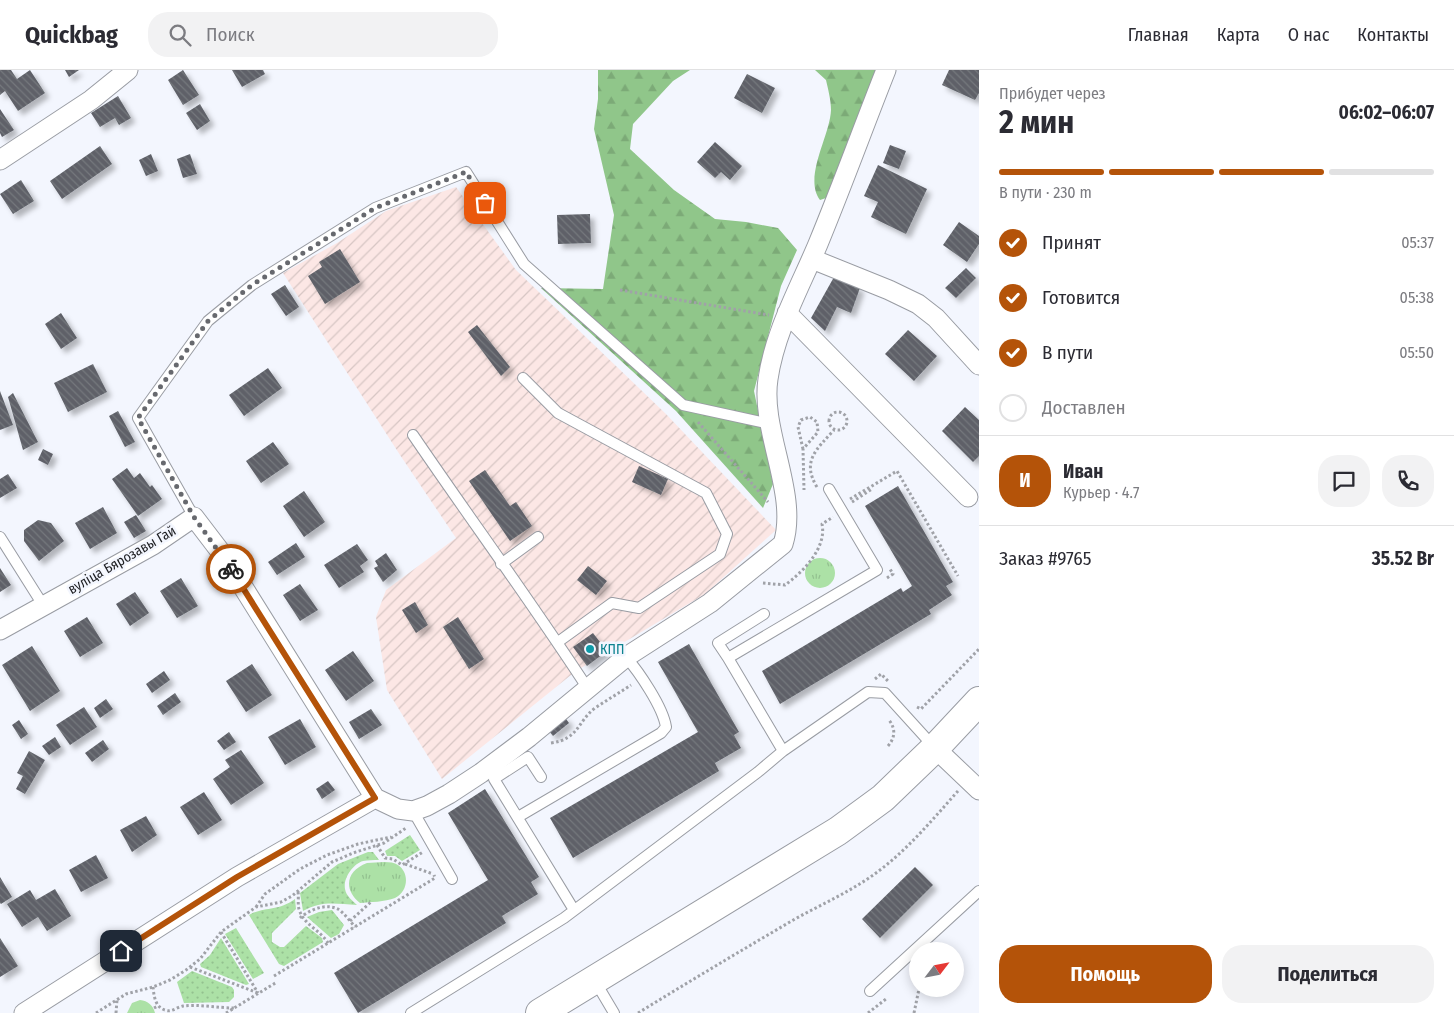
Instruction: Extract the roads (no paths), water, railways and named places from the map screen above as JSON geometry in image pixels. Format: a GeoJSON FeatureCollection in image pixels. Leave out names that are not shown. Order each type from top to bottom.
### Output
{"type":"FeatureCollection","features":[{"type":"Feature","properties":{"kind":"main road"},"geometry":{"type":"LineString","coordinates":[[540,1013],[838,831],[883,798],[935,748],[979,701]]}},
{"type":"Feature","properties":{"kind":"street"},"geometry":{"type":"LineString","coordinates":[[0,160],[92,100],[128,70]]}},
{"type":"Feature","properties":{"kind":"street"},"geometry":{"type":"LineString","coordinates":[[194,517],[223,556],[375,798],[398,809],[410,820],[427,806],[482,773],[626,657],[710,603],[783,544],[786,533],[784,493],[767,408],[768,379],[787,313],[812,259],[886,70]]}},
{"type":"Feature","properties":{"kind":"street"},"geometry":{"type":"LineString","coordinates":[[812,259],[889,290],[918,304],[936,318],[979,365]]}},
{"type":"Feature","properties":{"kind":"street"},"geometry":{"type":"LineString","coordinates":[[787,313],[968,497]]}},
{"type":"Feature","properties":{"kind":"street","name":"вуліца Бярозавы Гай"},"geometry":{"type":"LineString","coordinates":[[0,630],[153,545],[194,517]]}},
{"type":"Feature","properties":{"kind":"street"},"geometry":{"type":"LineString","coordinates":[[935,748],[974,785]]}},
{"type":"Feature","properties":{"kind":"street"},"geometry":{"type":"LineString","coordinates":[[24,1013],[237,877],[375,798]]}},
{"type":"Feature","properties":{"kind":"lane"},"geometry":{"type":"LineString","coordinates":[[194,517],[138,418],[208,321],[252,285],[375,208],[466,172],[524,264],[683,405],[770,424]]}},
{"type":"Feature","properties":{"kind":"lane"},"geometry":{"type":"LineString","coordinates":[[524,378],[558,413],[706,493],[727,534],[720,554],[639,608],[612,603],[558,642]]}},
{"type":"Feature","properties":{"kind":"lane"},"geometry":{"type":"LineString","coordinates":[[413,435],[501,564],[558,642],[588,689]]}},
{"type":"Feature","properties":{"kind":"lane"},"geometry":{"type":"LineString","coordinates":[[728,658],[877,570],[829,489]]}},
{"type":"Feature","properties":{"kind":"lane"},"geometry":{"type":"LineString","coordinates":[[0,537],[43,605]]}},
{"type":"Feature","properties":{"kind":"lane"},"geometry":{"type":"LineString","coordinates":[[501,564],[538,537]]}},
{"type":"Feature","properties":{"kind":"lane"},"geometry":{"type":"LineString","coordinates":[[764,614],[718,643],[783,751]]}},
{"type":"Feature","properties":{"kind":"lane"},"geometry":{"type":"LineString","coordinates":[[518,817],[661,733],[666,726],[665,717],[636,668],[626,657]]}},
{"type":"Feature","properties":{"kind":"lane"},"geometry":{"type":"LineString","coordinates":[[411,1013],[564,918],[758,772],[783,751],[868,692],[884,693],[935,748]]}},
{"type":"Feature","properties":{"kind":"lane"},"geometry":{"type":"LineString","coordinates":[[541,777],[528,757],[494,778],[574,910]]}},
{"type":"Feature","properties":{"kind":"lane"},"geometry":{"type":"LineString","coordinates":[[410,820],[452,880]]}},
{"type":"Feature","properties":{"kind":"lane"},"geometry":{"type":"LineString","coordinates":[[870,991],[979,891]]}},
{"type":"Feature","properties":{"kind":"lane"},"geometry":{"type":"LineString","coordinates":[[594,980],[614,1013]]}},
{"type":"Feature","properties":{"kind":"place","name":"КПП"},"geometry":{"type":"Point","coordinates":[590,649]}}]}
